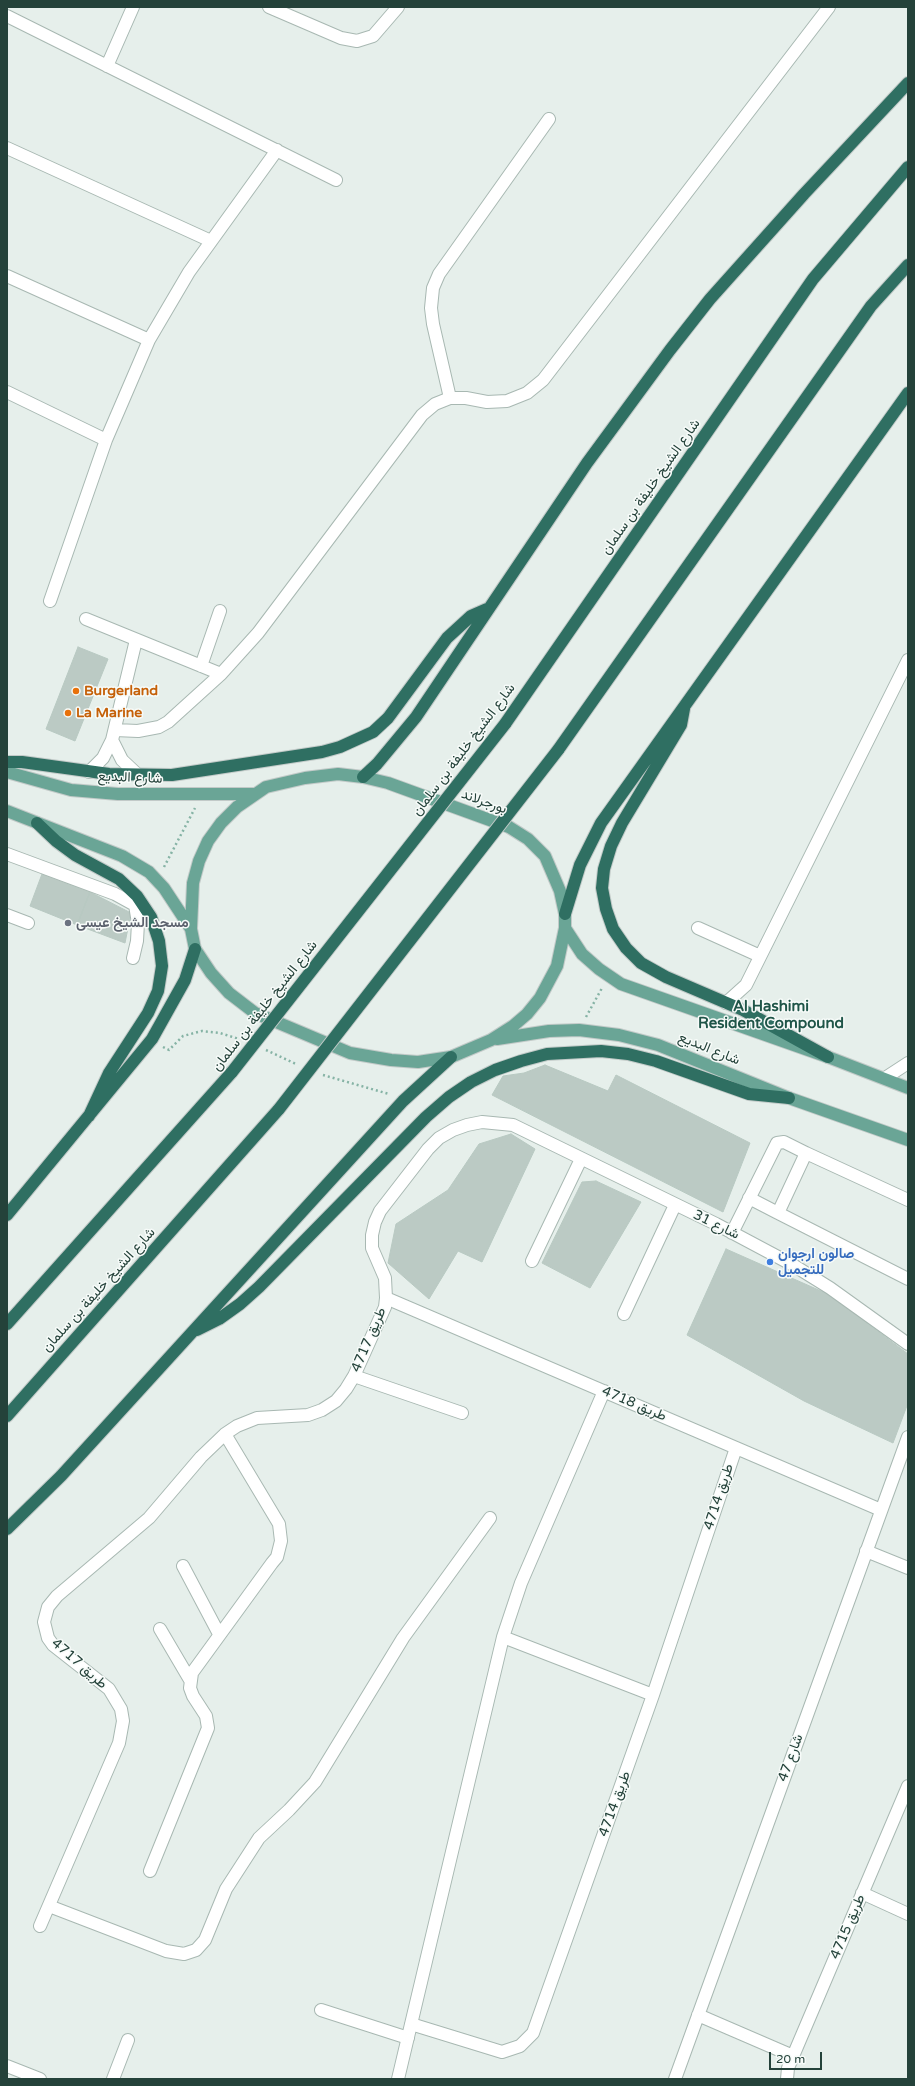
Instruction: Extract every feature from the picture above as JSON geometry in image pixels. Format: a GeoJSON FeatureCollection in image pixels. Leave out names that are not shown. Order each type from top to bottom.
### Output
{"type":"FeatureCollection","features":[{"type":"Feature","properties":{"kind":"highway"},"geometry":{"type":"LineString","coordinates":[[363,777],[377,764],[416,717],[587,463],[670,350],[710,299],[804,194],[908,83]]}},
{"type":"Feature","properties":{"kind":"highway","name":"شارع الشيخ خليفة بن سلمان"},"geometry":{"type":"LineString","coordinates":[[7,1324],[232,1072],[505,724],[812,279],[908,166]]}},
{"type":"Feature","properties":{"kind":"highway","name":"شارع الشيخ خليفة بن سلمان"},"geometry":{"type":"LineString","coordinates":[[7,1416],[279,1109],[558,750],[871,306],[908,265]]}},
{"type":"Feature","properties":{"kind":"highway"},"geometry":{"type":"LineString","coordinates":[[565,914],[580,865],[600,823],[908,393]]}},
{"type":"Feature","properties":{"kind":"highway"},"geometry":{"type":"LineString","coordinates":[[7,762],[22,762],[89,772],[138,775],[172,775],[322,752],[356,740],[373,732],[388,718],[437,651],[459,626],[471,616],[488,608]]}},
{"type":"Feature","properties":{"kind":"highway"},"geometry":{"type":"LineString","coordinates":[[686,703],[680,725],[622,823],[611,846],[604,869],[602,888],[606,909],[613,929],[626,948],[641,963],[666,977],[743,1010],[828,1057]]}},
{"type":"Feature","properties":{"kind":"highway"},"geometry":{"type":"LineString","coordinates":[[37,823],[56,841],[76,855],[119,879],[137,896],[151,917],[159,941],[162,966],[158,991],[148,1013],[109,1073],[89,1116]]}},
{"type":"Feature","properties":{"kind":"highway"},"geometry":{"type":"LineString","coordinates":[[7,1215],[151,1040],[163,1022],[185,980],[195,949]]}},
{"type":"Feature","properties":{"kind":"highway"},"geometry":{"type":"LineString","coordinates":[[197,1330],[219,1319],[259,1288],[426,1117],[449,1097],[472,1082],[495,1070],[521,1060],[547,1054],[601,1051],[628,1054],[656,1061],[750,1094],[789,1098]]}},
{"type":"Feature","properties":{"kind":"highway"},"geometry":{"type":"LineString","coordinates":[[7,1529],[61,1476],[197,1330],[392,1112],[451,1057]]}},
{"type":"Feature","properties":{"kind":"main road","name":"شارع البديع"},"geometry":{"type":"LineString","coordinates":[[7,772],[24,779],[71,790],[146,795],[255,794]]}},
{"type":"Feature","properties":{"kind":"main road","name":"بورجرلاند"},"geometry":{"type":"LineString","coordinates":[[338,774],[363,777],[388,783],[502,824],[528,839],[545,856],[560,891],[565,914],[565,928],[557,966],[540,998],[513,1026],[491,1040],[451,1057],[418,1062],[391,1060],[350,1053],[296,1031],[255,1013],[229,993],[211,973],[195,949],[191,929],[193,883],[199,861],[221,822],[237,806],[266,787],[305,778],[338,774]]}},
{"type":"Feature","properties":{"kind":"main road"},"geometry":{"type":"LineString","coordinates":[[7,811],[122,856],[149,872],[191,929]]}},
{"type":"Feature","properties":{"kind":"main road"},"geometry":{"type":"LineString","coordinates":[[565,928],[582,954],[621,984],[828,1057],[908,1088]]}},
{"type":"Feature","properties":{"kind":"main road","name":"شارع البديع"},"geometry":{"type":"LineString","coordinates":[[491,1040],[549,1031],[579,1030],[619,1034],[658,1045],[789,1098],[908,1140]]}},
{"type":"Feature","properties":{"kind":"street"},"geometry":{"type":"LineString","coordinates":[[7,13],[10,7]]}},
{"type":"Feature","properties":{"kind":"street"},"geometry":{"type":"LineString","coordinates":[[107,66],[133,7]]}},
{"type":"Feature","properties":{"kind":"street"},"geometry":{"type":"LineString","coordinates":[[274,8],[341,38],[357,41],[373,36],[398,7]]}},
{"type":"Feature","properties":{"kind":"street"},"geometry":{"type":"LineString","coordinates":[[114,735],[158,727],[168,722],[221,674],[258,633],[422,415],[435,404],[450,398],[466,398],[487,402],[508,401],[527,393],[543,380],[829,7]]}},
{"type":"Feature","properties":{"kind":"street"},"geometry":{"type":"LineString","coordinates":[[7,16],[336,180]]}},
{"type":"Feature","properties":{"kind":"street"},"geometry":{"type":"LineString","coordinates":[[450,398],[433,324],[431,308],[433,288],[439,274],[549,118]]}},
{"type":"Feature","properties":{"kind":"street"},"geometry":{"type":"LineString","coordinates":[[7,148],[211,241]]}},
{"type":"Feature","properties":{"kind":"street"},"geometry":{"type":"LineString","coordinates":[[50,601],[106,440],[150,340],[189,272],[277,150]]}},
{"type":"Feature","properties":{"kind":"street"},"geometry":{"type":"LineString","coordinates":[[7,276],[150,340]]}},
{"type":"Feature","properties":{"kind":"street"},"geometry":{"type":"LineString","coordinates":[[7,392],[106,440]]}},
{"type":"Feature","properties":{"kind":"street"},"geometry":{"type":"LineString","coordinates":[[201,666],[220,611]]}},
{"type":"Feature","properties":{"kind":"street"},"geometry":{"type":"LineString","coordinates":[[86,619],[221,674]]}},
{"type":"Feature","properties":{"kind":"street"},"geometry":{"type":"LineString","coordinates":[[89,772],[103,758],[114,735],[136,640]]}},
{"type":"Feature","properties":{"kind":"street"},"geometry":{"type":"LineString","coordinates":[[743,1010],[745,987],[908,660]]}},
{"type":"Feature","properties":{"kind":"street"},"geometry":{"type":"LineString","coordinates":[[114,735],[122,760],[138,775]]}},
{"type":"Feature","properties":{"kind":"street"},"geometry":{"type":"LineString","coordinates":[[7,854],[115,894],[135,905],[138,923],[137,941],[133,958]]}},
{"type":"Feature","properties":{"kind":"street"},"geometry":{"type":"LineString","coordinates":[[7,915],[28,923]]}},
{"type":"Feature","properties":{"kind":"street"},"geometry":{"type":"LineString","coordinates":[[698,928],[760,956]]}},
{"type":"Feature","properties":{"kind":"street"},"geometry":{"type":"LineString","coordinates":[[726,1003],[745,987]]}},
{"type":"Feature","properties":{"kind":"street"},"geometry":{"type":"LineString","coordinates":[[885,1078],[908,1063]]}},
{"type":"Feature","properties":{"kind":"street","name":"طريق 4717"},"geometry":{"type":"LineString","coordinates":[[40,1926],[118,1743],[123,1721],[121,1709],[109,1689],[53,1645],[45,1630],[46,1614],[52,1601],[149,1518],[201,1457],[225,1434],[237,1426],[257,1418],[308,1415],[322,1410],[336,1401],[354,1376],[385,1307],[385,1278],[372,1248],[372,1235],[380,1211],[428,1149],[439,1138],[467,1124],[498,1122],[513,1125]]}},
{"type":"Feature","properties":{"kind":"street","name":"شارع 31"},"geometry":{"type":"LineString","coordinates":[[513,1125],[732,1232],[830,1288],[908,1344]]}},
{"type":"Feature","properties":{"kind":"street"},"geometry":{"type":"LineString","coordinates":[[732,1232],[777,1143],[784,1142],[908,1200]]}},
{"type":"Feature","properties":{"kind":"street"},"geometry":{"type":"LineString","coordinates":[[778,1212],[806,1153]]}},
{"type":"Feature","properties":{"kind":"street"},"geometry":{"type":"LineString","coordinates":[[532,1261],[581,1159]]}},
{"type":"Feature","properties":{"kind":"street"},"geometry":{"type":"LineString","coordinates":[[748,1198],[908,1279]]}},
{"type":"Feature","properties":{"kind":"street"},"geometry":{"type":"LineString","coordinates":[[624,1314],[675,1205]]}},
{"type":"Feature","properties":{"kind":"street","name":"طريق 4718"},"geometry":{"type":"LineString","coordinates":[[386,1298],[880,1510]]}},
{"type":"Feature","properties":{"kind":"street"},"geometry":{"type":"LineString","coordinates":[[354,1376],[462,1413]]}},
{"type":"Feature","properties":{"kind":"street"},"geometry":{"type":"LineString","coordinates":[[398,2079],[503,1637],[526,1569],[604,1391]]}},
{"type":"Feature","properties":{"kind":"street"},"geometry":{"type":"LineString","coordinates":[[190,1680],[196,1666],[277,1557],[281,1540],[279,1524],[225,1434]]}},
{"type":"Feature","properties":{"kind":"street","name":"شارع 47"},"geometry":{"type":"LineString","coordinates":[[675,2079],[908,1436]]}},
{"type":"Feature","properties":{"kind":"street","name":"طريق 4714"},"geometry":{"type":"LineString","coordinates":[[411,2024],[502,2052],[520,2046],[533,2033],[654,1695],[736,1448]]}},
{"type":"Feature","properties":{"kind":"street"},"geometry":{"type":"LineString","coordinates":[[49,1906],[166,1951],[184,1954],[196,1950],[205,1940],[226,1889],[259,1838],[289,1810],[315,1782],[403,1638],[490,1518]]}},
{"type":"Feature","properties":{"kind":"street"},"geometry":{"type":"LineString","coordinates":[[866,1551],[908,1568]]}},
{"type":"Feature","properties":{"kind":"street"},"geometry":{"type":"LineString","coordinates":[[183,1566],[219,1634]]}},
{"type":"Feature","properties":{"kind":"street"},"geometry":{"type":"LineString","coordinates":[[150,1871],[208,1728],[206,1716],[193,1696],[190,1680],[160,1630]]}},
{"type":"Feature","properties":{"kind":"street"},"geometry":{"type":"LineString","coordinates":[[503,1637],[654,1695]]}},
{"type":"Feature","properties":{"kind":"street","name":"طريق 4715"},"geometry":{"type":"LineString","coordinates":[[787,2073],[908,1786]]}},
{"type":"Feature","properties":{"kind":"street"},"geometry":{"type":"LineString","coordinates":[[862,1894],[908,1914]]}},
{"type":"Feature","properties":{"kind":"street"},"geometry":{"type":"LineString","coordinates":[[321,2010],[408,2038]]}},
{"type":"Feature","properties":{"kind":"street"},"geometry":{"type":"LineString","coordinates":[[698,2015],[793,2056]]}},
{"type":"Feature","properties":{"kind":"street"},"geometry":{"type":"LineString","coordinates":[[113,2079],[128,2040]]}},
{"type":"Feature","properties":{"kind":"street"},"geometry":{"type":"LineString","coordinates":[[7,2066],[40,2079]]}},
{"type":"Feature","properties":{"kind":"path"},"geometry":{"type":"LineString","coordinates":[[156,880],[202,794]]}},
{"type":"Feature","properties":{"kind":"path"},"geometry":{"type":"LineString","coordinates":[[579,1030],[609,976]]}},
{"type":"Feature","properties":{"kind":"building"},"geometry":{"type":"Polygon","coordinates":[[[78,647],[108,659],[75,741],[46,729],[78,647]]]}},
{"type":"Feature","properties":{"kind":"building"},"geometry":{"type":"Polygon","coordinates":[[[42,874],[90,892],[77,925],[30,906],[42,874]]]}},
{"type":"Feature","properties":{"kind":"building"},"geometry":{"type":"Polygon","coordinates":[[[90,892],[131,913],[125,943],[77,925],[90,892]]]}},
{"type":"Feature","properties":{"kind":"building"},"geometry":{"type":"Polygon","coordinates":[[[545,1065],[608,1091],[616,1075],[750,1143],[723,1212],[492,1095],[503,1076],[524,1073],[545,1065]]]}},
{"type":"Feature","properties":{"kind":"building"},"geometry":{"type":"Polygon","coordinates":[[[511,1134],[535,1149],[482,1262],[458,1251],[429,1299],[388,1263],[396,1224],[448,1190],[479,1144],[511,1134]]]}},
{"type":"Feature","properties":{"kind":"building"},"geometry":{"type":"Polygon","coordinates":[[[596,1181],[641,1202],[590,1288],[542,1263],[582,1182],[596,1181]]]}},
{"type":"Feature","properties":{"kind":"building"},"geometry":{"type":"Polygon","coordinates":[[[726,1249],[830,1295],[908,1354],[908,1403],[893,1443],[804,1401],[687,1335],[726,1249]]]}},
{"type":"Feature","properties":{"kind":"place","name":"Burgerland"},"geometry":{"type":"Point","coordinates":[76,691]}},
{"type":"Feature","properties":{"kind":"place","name":"La Marine"},"geometry":{"type":"Point","coordinates":[68,713]}},
{"type":"Feature","properties":{"kind":"place","name":"مسجد الشيخ عيسى"},"geometry":{"type":"Point","coordinates":[68,923]}},
{"type":"Feature","properties":{"kind":"place","name":"صالون ارجوان للتجميل"},"geometry":{"type":"Point","coordinates":[770,1262]}},
{"type":"Feature","properties":{"kind":"district","name":"Al Hashimi Resident Compound"},"geometry":{"type":"Point","coordinates":[771,1016]}}]}
